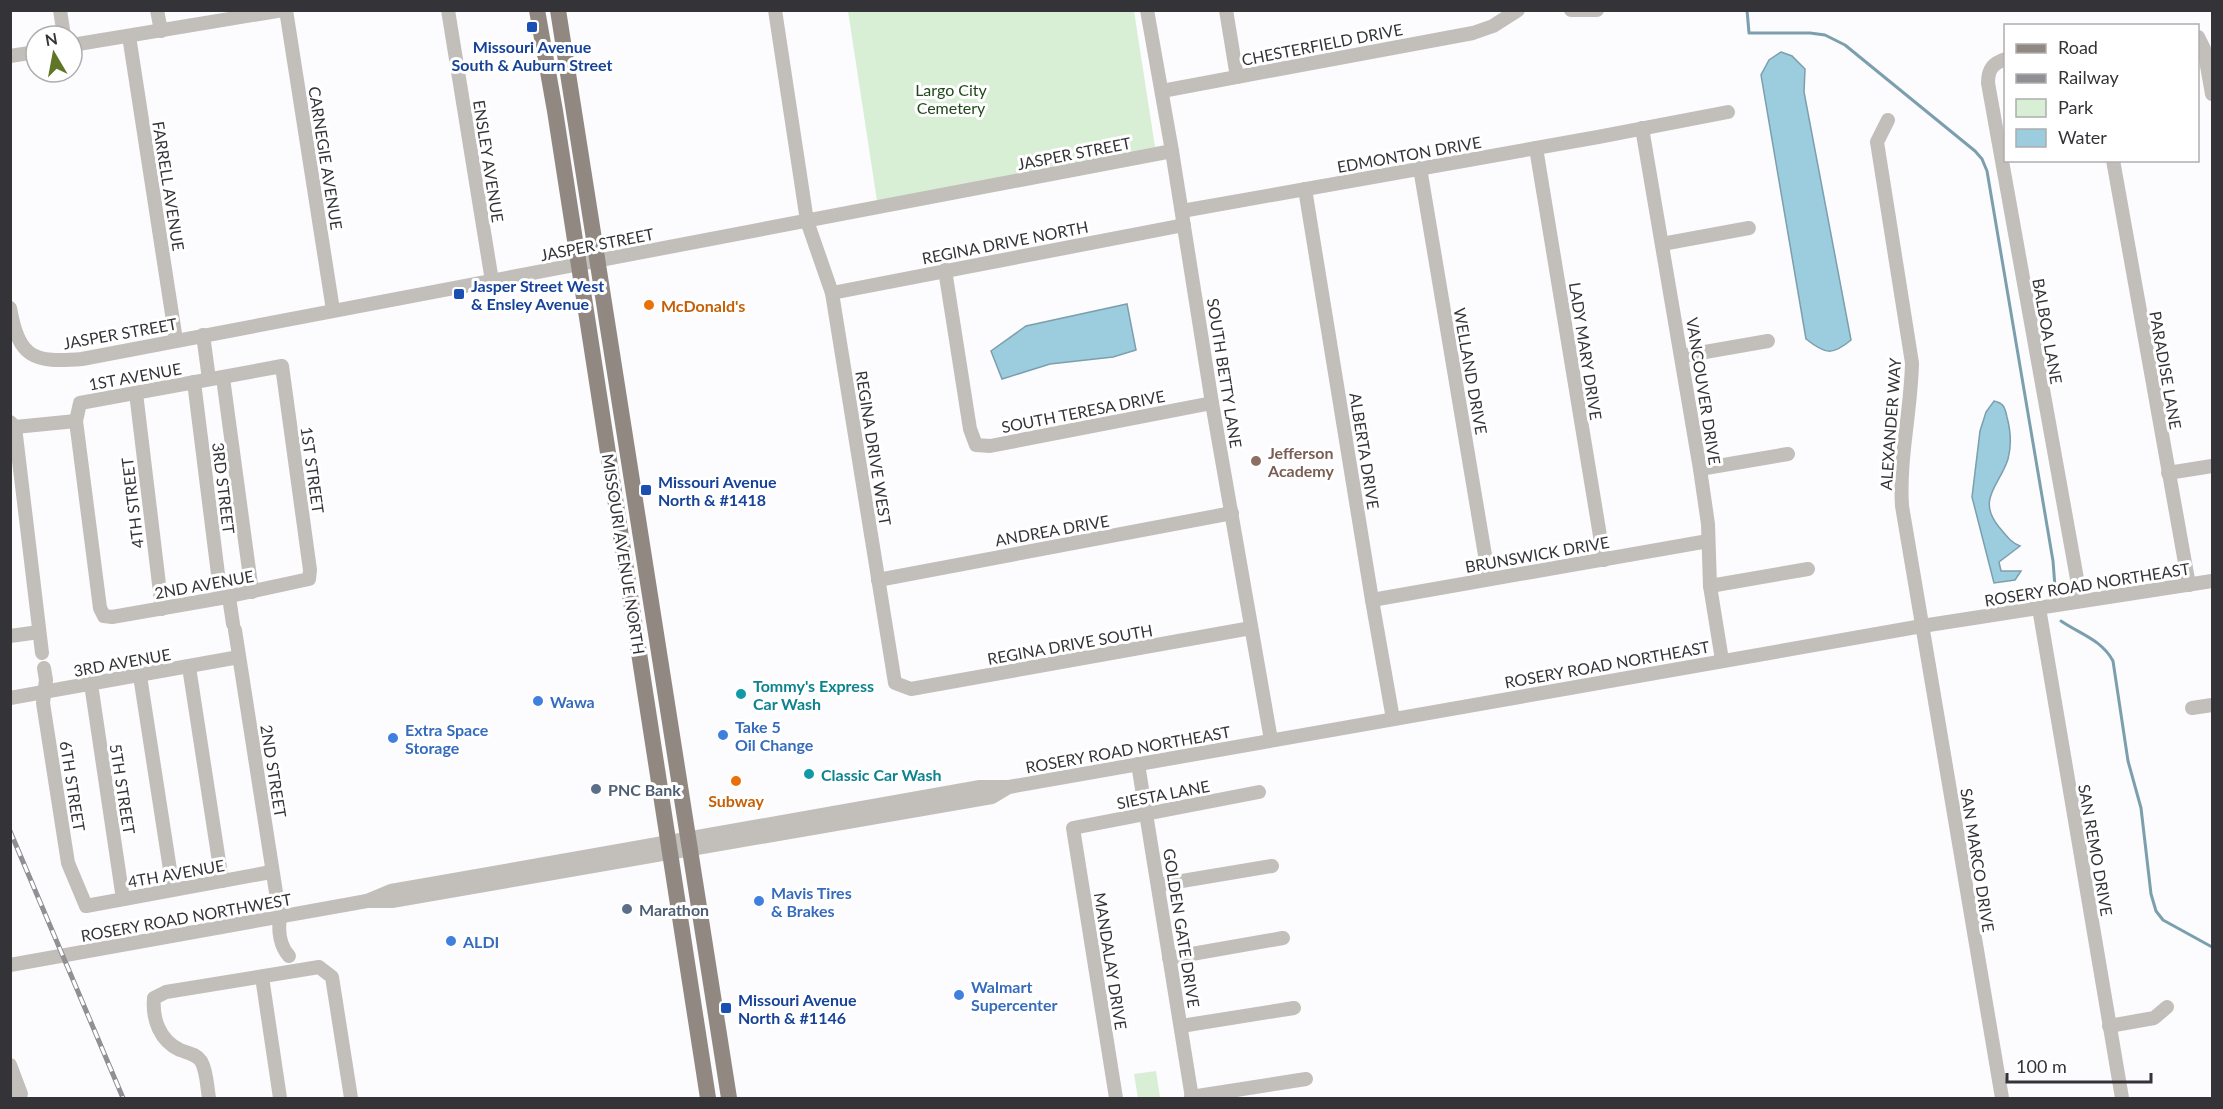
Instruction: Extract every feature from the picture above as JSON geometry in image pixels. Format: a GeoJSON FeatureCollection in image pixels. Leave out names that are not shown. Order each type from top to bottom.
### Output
{"type":"FeatureCollection","features":[{"type":"Feature","properties":{"kind":"main road","name":"MISSOURI AVENUE NORTH"},"geometry":{"type":"LineString","coordinates":[[537,10],[708,1098]]}},
{"type":"Feature","properties":{"kind":"main road","name":"MISSOURI AVENUE NORTH"},"geometry":{"type":"LineString","coordinates":[[558,10],[729,1098]]}},
{"type":"Feature","properties":{"kind":"main road"},"geometry":{"type":"LineString","coordinates":[[609,459],[623,494],[632,544],[645,561]]}},
{"type":"Feature","properties":{"kind":"main road"},"geometry":{"type":"LineString","coordinates":[[623,554],[636,570],[650,644],[661,669]]}},
{"type":"Feature","properties":{"kind":"main road"},"geometry":{"type":"LineString","coordinates":[[700,1049],[711,1058],[718,1098]]}},
{"type":"Feature","properties":{"kind":"street"},"geometry":{"type":"LineString","coordinates":[[158,10],[161,30]]}},
{"type":"Feature","properties":{"kind":"street"},"geometry":{"type":"LineString","coordinates":[[84,43],[259,12],[284,10]]}},
{"type":"Feature","properties":{"kind":"street","name":"CARNEGIE AVENUE"},"geometry":{"type":"LineString","coordinates":[[284,10],[333,310]]}},
{"type":"Feature","properties":{"kind":"street","name":"ENSLEY AVENUE"},"geometry":{"type":"LineString","coordinates":[[448,10],[492,281]]}},
{"type":"Feature","properties":{"kind":"street","name":"REGINA DRIVE WEST"},"geometry":{"type":"LineString","coordinates":[[775,10],[807,221],[832,293],[895,683]]}},
{"type":"Feature","properties":{"kind":"street","name":"SOUTH BETTY LANE"},"geometry":{"type":"LineString","coordinates":[[1147,10],[1271,740]]}},
{"type":"Feature","properties":{"kind":"street"},"geometry":{"type":"LineString","coordinates":[[1226,10],[1237,77]]}},
{"type":"Feature","properties":{"kind":"street","name":"CHESTERFIELD DRIVE"},"geometry":{"type":"LineString","coordinates":[[1162,91],[1473,33],[1493,26],[1518,10]]}},
{"type":"Feature","properties":{"kind":"street"},"geometry":{"type":"LineString","coordinates":[[1571,10],[1597,10]]}},
{"type":"Feature","properties":{"kind":"street","name":"FARRELL AVENUE"},"geometry":{"type":"LineString","coordinates":[[129,36],[176,340]]}},
{"type":"Feature","properties":{"kind":"street"},"geometry":{"type":"LineString","coordinates":[[2199,39],[2204,49],[2212,94]]}},
{"type":"Feature","properties":{"kind":"street","name":"BALBOA LANE"},"geometry":{"type":"LineString","coordinates":[[2004,60],[1996,62],[1990,68],[1988,75],[1990,94],[2081,600]]}},
{"type":"Feature","properties":{"kind":"street","name":"EDMONTON DRIVE"},"geometry":{"type":"LineString","coordinates":[[1183,218],[1305,189],[1728,112]]}},
{"type":"Feature","properties":{"kind":"street","name":"ALEXANDER WAY"},"geometry":{"type":"LineString","coordinates":[[1888,120],[1877,142],[1912,363],[1911,392],[1902,462],[1902,506],[1922,626]]}},
{"type":"Feature","properties":{"kind":"street","name":"VANCOUVER DRIVE"},"geometry":{"type":"LineString","coordinates":[[1642,128],[1700,469],[1708,541],[1710,586],[1722,660]]}},
{"type":"Feature","properties":{"kind":"street","name":"LADY MARY DRIVE"},"geometry":{"type":"LineString","coordinates":[[1536,148],[1604,560]]}},
{"type":"Feature","properties":{"kind":"street","name":"JASPER STREET"},"geometry":{"type":"LineString","coordinates":[[10,308],[19,342],[28,353],[40,359],[59,361],[81,359],[1172,152]]}},
{"type":"Feature","properties":{"kind":"street","name":"PARADISE LANE"},"geometry":{"type":"LineString","coordinates":[[2113,162],[2189,585]]}},
{"type":"Feature","properties":{"kind":"street","name":"WELLAND DRIVE"},"geometry":{"type":"LineString","coordinates":[[1420,168],[1489,579]]}},
{"type":"Feature","properties":{"kind":"street","name":"ALBERTA DRIVE"},"geometry":{"type":"LineString","coordinates":[[1305,189],[1372,600],[1394,719]]}},
{"type":"Feature","properties":{"kind":"street","name":"REGINA DRIVE NORTH"},"geometry":{"type":"LineString","coordinates":[[832,293],[1183,218]]}},
{"type":"Feature","properties":{"kind":"street"},"geometry":{"type":"LineString","coordinates":[[1662,244],[1749,228]]}},
{"type":"Feature","properties":{"kind":"street","name":"SOUTH TERESA DRIVE"},"geometry":{"type":"LineString","coordinates":[[945,270],[970,429],[976,444],[990,446],[1212,403]]}},
{"type":"Feature","properties":{"kind":"street"},"geometry":{"type":"LineString","coordinates":[[203,335],[216,378],[252,592]]}},
{"type":"Feature","properties":{"kind":"street"},"geometry":{"type":"LineString","coordinates":[[1682,356],[1768,341]]}},
{"type":"Feature","properties":{"kind":"street","name":"1ST AVENUE"},"geometry":{"type":"LineString","coordinates":[[76,421],[80,403],[282,366]]}},
{"type":"Feature","properties":{"kind":"street","name":"1ST STREET"},"geometry":{"type":"LineString","coordinates":[[282,366],[310,570],[309,579]]}},
{"type":"Feature","properties":{"kind":"street","name":"3RD STREET"},"geometry":{"type":"LineString","coordinates":[[194,382],[225,598]]}},
{"type":"Feature","properties":{"kind":"street","name":"4TH STREET"},"geometry":{"type":"LineString","coordinates":[[136,393],[162,609]]}},
{"type":"Feature","properties":{"kind":"street"},"geometry":{"type":"LineString","coordinates":[[42,653],[13,425],[76,421]]}},
{"type":"Feature","properties":{"kind":"street","name":"2ND AVENUE"},"geometry":{"type":"LineString","coordinates":[[76,421],[100,608],[104,616],[112,617],[225,598],[309,579]]}},
{"type":"Feature","properties":{"kind":"street"},"geometry":{"type":"LineString","coordinates":[[1700,469],[1788,454]]}},
{"type":"Feature","properties":{"kind":"street"},"geometry":{"type":"LineString","coordinates":[[2168,473],[2212,466]]}},
{"type":"Feature","properties":{"kind":"street","name":"ANDREA DRIVE"},"geometry":{"type":"LineString","coordinates":[[878,580],[1232,513]]}},
{"type":"Feature","properties":{"kind":"street","name":"BRUNSWICK DRIVE"},"geometry":{"type":"LineString","coordinates":[[1372,600],[1708,541]]}},
{"type":"Feature","properties":{"kind":"street"},"geometry":{"type":"LineString","coordinates":[[1710,586],[1808,569]]}},
{"type":"Feature","properties":{"kind":"street","name":"ROSERY ROAD NORTHEAST"},"geometry":{"type":"LineString","coordinates":[[669,848],[980,787],[1009,788],[1722,660],[2081,600],[2212,581]]}},
{"type":"Feature","properties":{"kind":"street","name":"2ND STREET"},"geometry":{"type":"LineString","coordinates":[[225,598],[234,627],[271,872],[280,918],[286,926],[292,949],[289,956],[291,971]]}},
{"type":"Feature","properties":{"kind":"street","name":"SAN REMO DRIVE"},"geometry":{"type":"LineString","coordinates":[[2038,608],[2122,1098]]}},
{"type":"Feature","properties":{"kind":"street","name":"SAN MARCO DRIVE"},"geometry":{"type":"LineString","coordinates":[[1922,626],[2002,1098]]}},
{"type":"Feature","properties":{"kind":"street","name":"REGINA DRIVE SOUTH"},"geometry":{"type":"LineString","coordinates":[[895,683],[911,689],[1251,628]]}},
{"type":"Feature","properties":{"kind":"street"},"geometry":{"type":"LineString","coordinates":[[10,636],[39,632]]}},
{"type":"Feature","properties":{"kind":"street","name":"3RD AVENUE"},"geometry":{"type":"LineString","coordinates":[[10,698],[239,657]]}},
{"type":"Feature","properties":{"kind":"street"},"geometry":{"type":"LineString","coordinates":[[189,667],[222,881]]}},
{"type":"Feature","properties":{"kind":"street","name":"6TH STREET"},"geometry":{"type":"LineString","coordinates":[[44,668],[46,680],[43,703],[68,863],[86,906]]}},
{"type":"Feature","properties":{"kind":"street"},"geometry":{"type":"LineString","coordinates":[[140,676],[173,889]]}},
{"type":"Feature","properties":{"kind":"street","name":"5TH STREET"},"geometry":{"type":"LineString","coordinates":[[90,684],[123,899]]}},
{"type":"Feature","properties":{"kind":"street"},"geometry":{"type":"LineString","coordinates":[[2192,708],[2212,705]]}},
{"type":"Feature","properties":{"kind":"street","name":"GOLDEN GATE DRIVE"},"geometry":{"type":"LineString","coordinates":[[1138,764],[1192,1098]]}},
{"type":"Feature","properties":{"kind":"street","name":"SIESTA LANE"},"geometry":{"type":"LineString","coordinates":[[1073,828],[1259,792]]}},
{"type":"Feature","properties":{"kind":"street","name":"MANDALAY DRIVE"},"geometry":{"type":"LineString","coordinates":[[1073,828],[1116,1098]]}},
{"type":"Feature","properties":{"kind":"street","name":"ROSERY ROAD NORTHWEST"},"geometry":{"type":"LineString","coordinates":[[367,901],[391,891],[546,864],[669,848]]}},
{"type":"Feature","properties":{"kind":"street","name":"ROSERY ROAD NORTHWEST"},"geometry":{"type":"LineString","coordinates":[[10,965],[367,901],[392,901],[486,885],[669,848]]}},
{"type":"Feature","properties":{"kind":"street"},"geometry":{"type":"LineString","coordinates":[[486,885],[495,878],[535,871],[546,864]]}},
{"type":"Feature","properties":{"kind":"street"},"geometry":{"type":"LineString","coordinates":[[1158,885],[1272,866]]}},
{"type":"Feature","properties":{"kind":"street","name":"4TH AVENUE"},"geometry":{"type":"LineString","coordinates":[[86,906],[271,872]]}},
{"type":"Feature","properties":{"kind":"street"},"geometry":{"type":"LineString","coordinates":[[1169,958],[1282,938]]}},
{"type":"Feature","properties":{"kind":"street"},"geometry":{"type":"LineString","coordinates":[[209,1098],[201,1061],[193,1054],[178,1049],[167,1040],[156,1025],[153,998],[166,993],[319,967],[332,977],[351,1098]]}},
{"type":"Feature","properties":{"kind":"street"},"geometry":{"type":"LineString","coordinates":[[262,977],[280,1098]]}},
{"type":"Feature","properties":{"kind":"street"},"geometry":{"type":"LineString","coordinates":[[2109,1026],[2154,1018],[2167,1007]]}},
{"type":"Feature","properties":{"kind":"street"},"geometry":{"type":"LineString","coordinates":[[1181,1026],[1294,1008]]}},
{"type":"Feature","properties":{"kind":"street"},"geometry":{"type":"LineString","coordinates":[[10,1065],[16,1096]]}},
{"type":"Feature","properties":{"kind":"street"},"geometry":{"type":"LineString","coordinates":[[1192,1098],[1306,1079]]}},
{"type":"Feature","properties":{"kind":"green space","name":"Largo City Cemetery"},"geometry":{"type":"Polygon","coordinates":[[[848,11],[1134,11],[1155,147],[877,201],[848,11]]]}},
{"type":"Feature","properties":{"kind":"green space"},"geometry":{"type":"Polygon","coordinates":[[[1156,1071],[1160,1097],[1138,1098],[1134,1074],[1156,1071]]]}},
{"type":"Feature","properties":{"kind":"water"},"geometry":{"type":"Polygon","coordinates":[[[1781,52],[1792,56],[1805,69],[1804,92],[1851,340],[1833,351],[1818,348],[1806,339],[1761,75],[1769,60],[1781,52]]]}},
{"type":"Feature","properties":{"kind":"water"},"geometry":{"type":"Polygon","coordinates":[[[1127,304],[1136,350],[1113,357],[1050,364],[1002,379],[991,351],[1026,326],[1127,304]]]}},
{"type":"Feature","properties":{"kind":"water"},"geometry":{"type":"Polygon","coordinates":[[[1994,401],[2000,403],[2005,409],[2010,443],[2008,459],[1992,492],[1990,508],[1992,517],[1999,527],[2020,546],[1999,562],[2001,571],[2021,571],[2015,580],[1994,583],[1972,497],[1980,431],[1986,412],[1994,401]]]}},
{"type":"Feature","properties":{"kind":"waterway"},"geometry":{"type":"LineString","coordinates":[[1747,10],[1749,33],[1810,33],[1825,35],[1845,45],[1982,159],[1987,171],[2053,561],[2055,587]]}},
{"type":"Feature","properties":{"kind":"waterway"},"geometry":{"type":"LineString","coordinates":[[2061,621],[2097,643],[2113,661],[2128,761],[2141,808],[2151,894],[2156,911],[2163,920],[2212,947]]}},
{"type":"Feature","properties":{"kind":"railway"},"geometry":{"type":"LineString","coordinates":[[10,831],[123,1098]]}},
{"type":"Feature","properties":{"kind":"place","name":"Missouri Avenue South & Auburn Street"},"geometry":{"type":"Point","coordinates":[532,27]}},
{"type":"Feature","properties":{"kind":"place","name":"Jasper Street West & Ensley Avenue"},"geometry":{"type":"Point","coordinates":[459,294]}},
{"type":"Feature","properties":{"kind":"place","name":"McDonald's"},"geometry":{"type":"Point","coordinates":[649,305]}},
{"type":"Feature","properties":{"kind":"place","name":"Jefferson Academy"},"geometry":{"type":"Point","coordinates":[1256,461]}},
{"type":"Feature","properties":{"kind":"place","name":"Missouri Avenue North & #1418"},"geometry":{"type":"Point","coordinates":[646,490]}},
{"type":"Feature","properties":{"kind":"place","name":"Tommy's Express Car Wash"},"geometry":{"type":"Point","coordinates":[741,694]}},
{"type":"Feature","properties":{"kind":"place","name":"Wawa"},"geometry":{"type":"Point","coordinates":[538,701]}},
{"type":"Feature","properties":{"kind":"place","name":"Take 5 Oil Change"},"geometry":{"type":"Point","coordinates":[723,735]}},
{"type":"Feature","properties":{"kind":"place","name":"Extra Space Storage"},"geometry":{"type":"Point","coordinates":[393,738]}},
{"type":"Feature","properties":{"kind":"place","name":"Classic Car Wash"},"geometry":{"type":"Point","coordinates":[809,774]}},
{"type":"Feature","properties":{"kind":"place","name":"Subway"},"geometry":{"type":"Point","coordinates":[736,781]}},
{"type":"Feature","properties":{"kind":"place","name":"PNC Bank"},"geometry":{"type":"Point","coordinates":[596,789]}},
{"type":"Feature","properties":{"kind":"place","name":"Mavis Tires & Brakes"},"geometry":{"type":"Point","coordinates":[759,901]}},
{"type":"Feature","properties":{"kind":"place","name":"Marathon"},"geometry":{"type":"Point","coordinates":[627,909]}},
{"type":"Feature","properties":{"kind":"place","name":"ALDI"},"geometry":{"type":"Point","coordinates":[451,941]}},
{"type":"Feature","properties":{"kind":"place","name":"Walmart Supercenter"},"geometry":{"type":"Point","coordinates":[959,995]}},
{"type":"Feature","properties":{"kind":"place","name":"Missouri Avenue North & #1146"},"geometry":{"type":"Point","coordinates":[726,1008]}}]}
